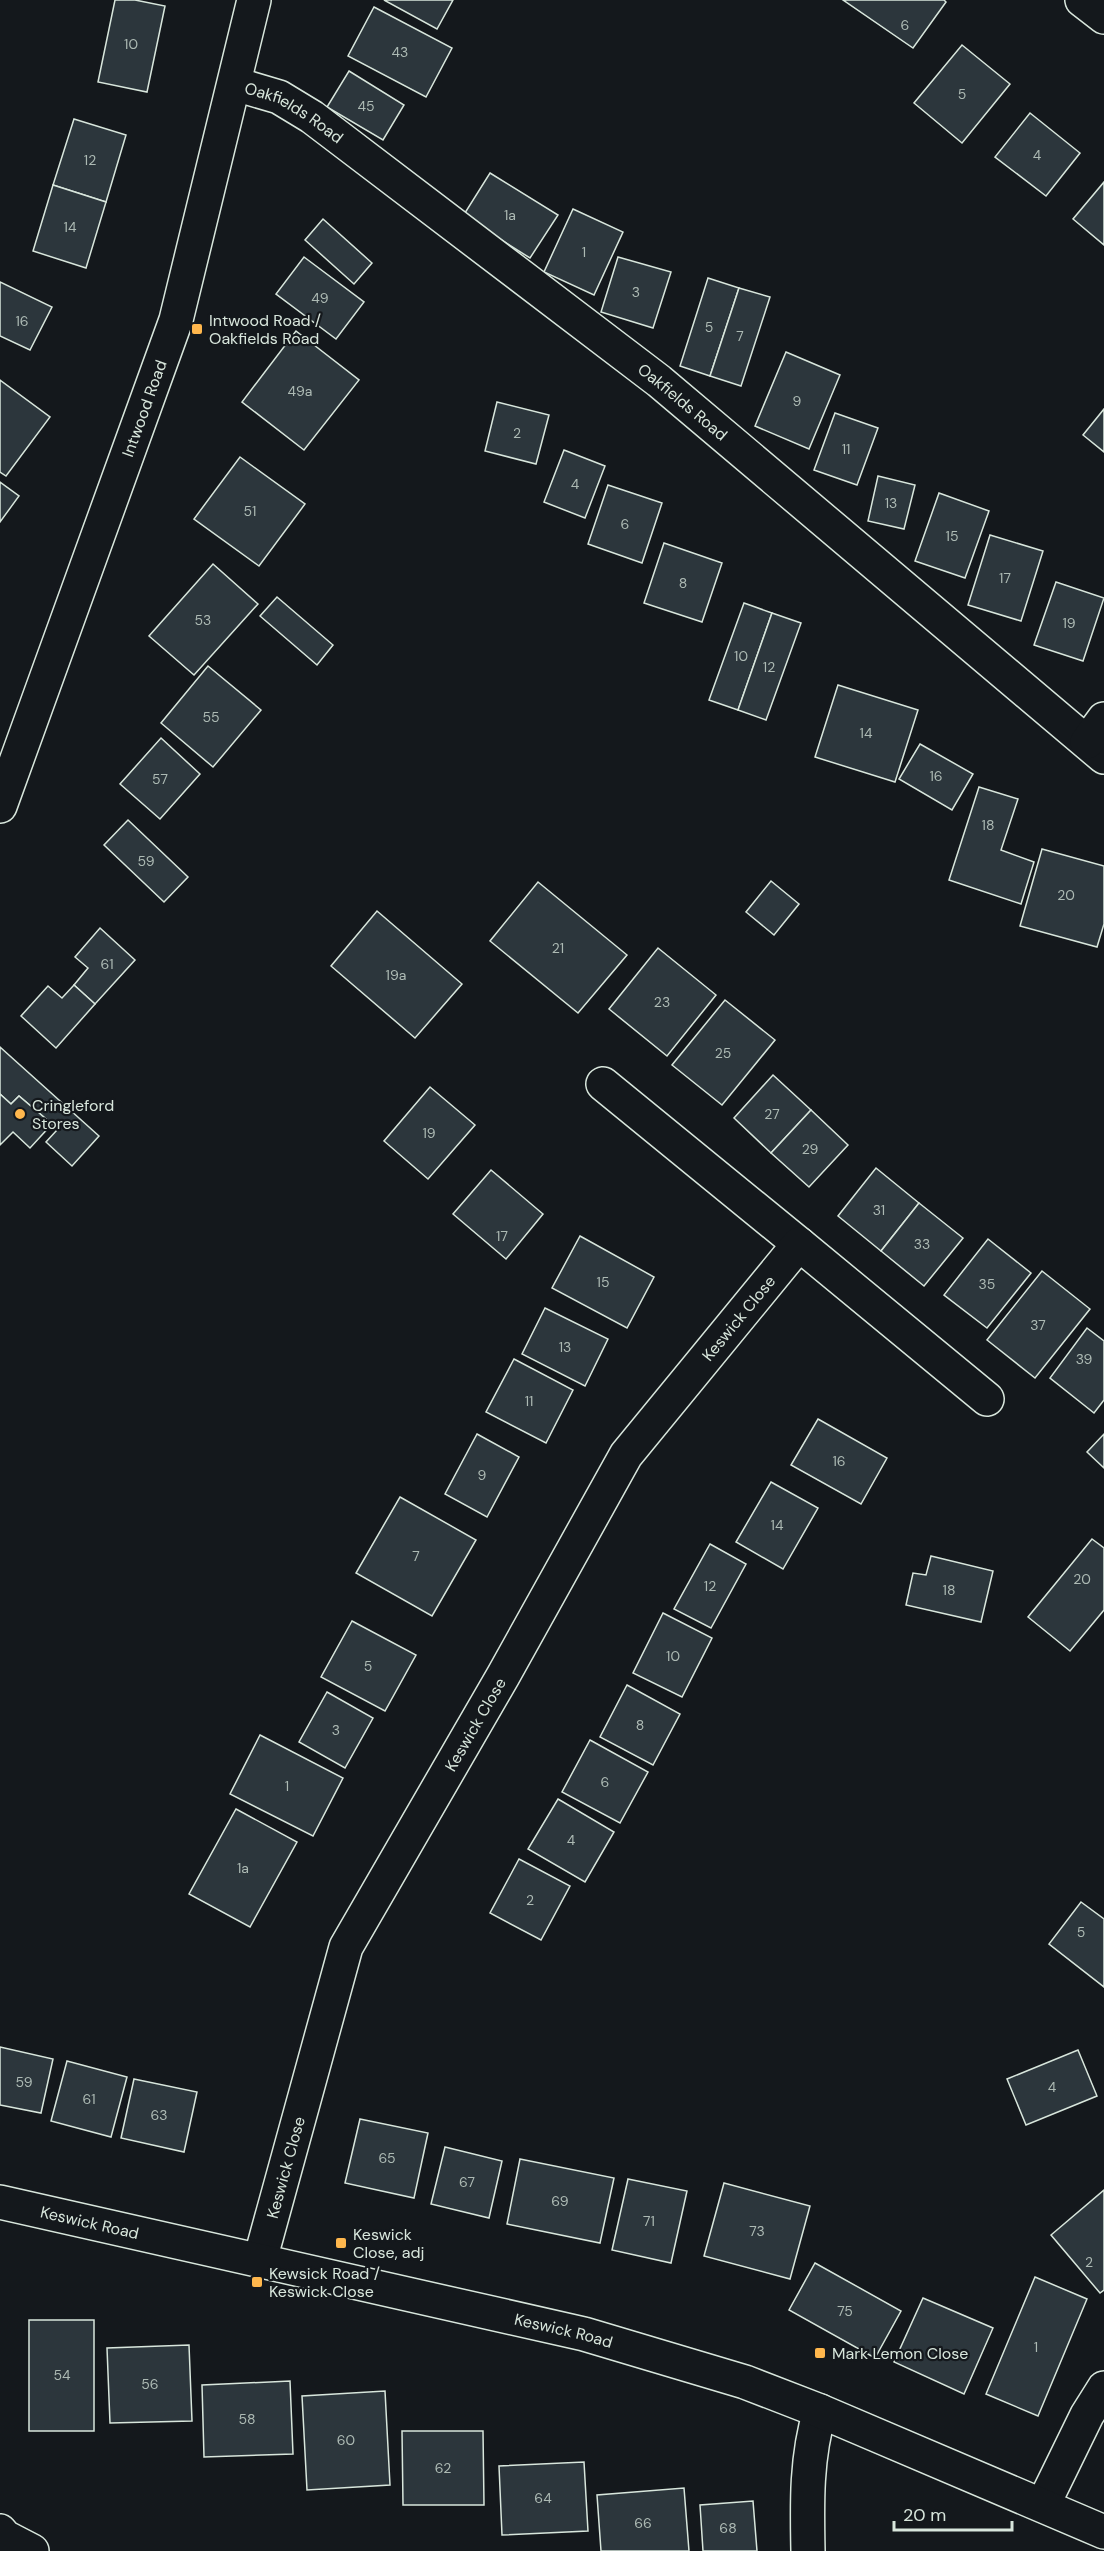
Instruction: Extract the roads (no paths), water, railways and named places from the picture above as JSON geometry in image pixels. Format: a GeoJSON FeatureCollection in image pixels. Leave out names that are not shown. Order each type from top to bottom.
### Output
{"type":"FeatureCollection","features":[{"type":"Feature","properties":{"kind":"street","name":"Intwood Road"},"geometry":{"type":"LineString","coordinates":[[0,806],[176,320],[254,0]]}},
{"type":"Feature","properties":{"kind":"street"},"geometry":{"type":"LineString","coordinates":[[1082,0],[1104,17]]}},
{"type":"Feature","properties":{"kind":"street","name":"Oakfields Road"},"geometry":{"type":"LineString","coordinates":[[235,84],[279,97],[312,117],[649,374],[1098,739]]}},
{"type":"Feature","properties":{"kind":"street"},"geometry":{"type":"LineString","coordinates":[[603,1084],[987,1399]]}},
{"type":"Feature","properties":{"kind":"street","name":"Keswick Close"},"geometry":{"type":"LineString","coordinates":[[260,2260],[346,1947],[509,1666],[626,1455],[799,1244]]}},
{"type":"Feature","properties":{"kind":"street","name":"Keswick Road"},"geometry":{"type":"LineString","coordinates":[[0,2202],[584,2334],[745,2382],[820,2411],[1104,2532]]}},
{"type":"Feature","properties":{"kind":"street"},"geometry":{"type":"LineString","coordinates":[[1043,2505],[1104,2388]]}},
{"type":"Feature","properties":{"kind":"street"},"geometry":{"type":"LineString","coordinates":[[808,2551],[807,2484],[814,2429],[820,2411]]}},
{"type":"Feature","properties":{"kind":"street"},"geometry":{"type":"LineString","coordinates":[[0,2531],[5,2537],[32,2551]]}},
{"type":"Feature","properties":{"kind":"place","name":"Intwood Road / Oakfields Road"},"geometry":{"type":"Point","coordinates":[197,329]}},
{"type":"Feature","properties":{"kind":"place","name":"Cringleford Stores"},"geometry":{"type":"Point","coordinates":[20,1114]}},
{"type":"Feature","properties":{"kind":"place","name":"Keswick Close, adj"},"geometry":{"type":"Point","coordinates":[341,2243]}},
{"type":"Feature","properties":{"kind":"place","name":"Kewsick Road / Keswick Close"},"geometry":{"type":"Point","coordinates":[257,2282]}},
{"type":"Feature","properties":{"kind":"place","name":"Mark Lemon Close"},"geometry":{"type":"Point","coordinates":[820,2353]}}]}
